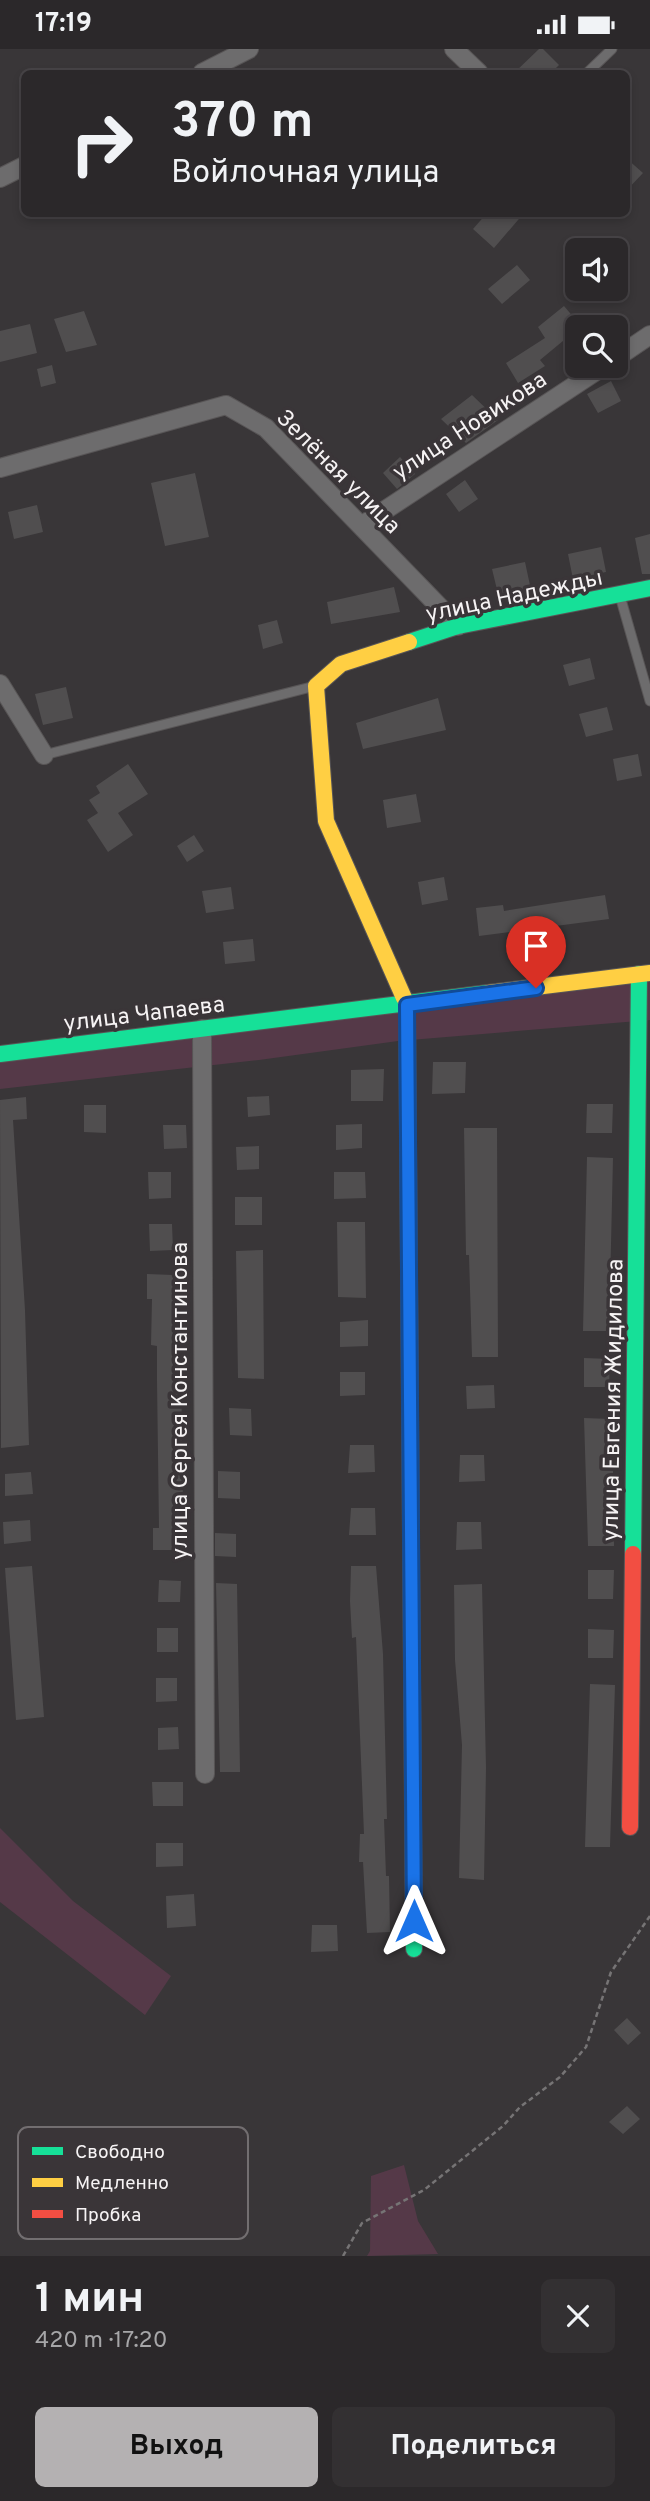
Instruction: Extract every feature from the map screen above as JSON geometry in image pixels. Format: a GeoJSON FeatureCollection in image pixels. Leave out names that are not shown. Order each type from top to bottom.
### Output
{"type":"FeatureCollection","features":[{"type":"Feature","properties":{"kind":"street"},"geometry":{"type":"LineString","coordinates":[[208,70],[249,49]]}},
{"type":"Feature","properties":{"kind":"street"},"geometry":{"type":"LineString","coordinates":[[454,49],[476,70]]}},
{"type":"Feature","properties":{"kind":"street"},"geometry":{"type":"LineString","coordinates":[[0,179],[21,168]]}},
{"type":"Feature","properties":{"kind":"street"},"geometry":{"type":"LineString","coordinates":[[628,350],[650,335]]}},
{"type":"Feature","properties":{"kind":"street","name":"улица Новикова"},"geometry":{"type":"LineString","coordinates":[[361,526],[586,378]]}},
{"type":"Feature","properties":{"kind":"street","name":"Зелёная улица"},"geometry":{"type":"LineString","coordinates":[[0,468],[226,405],[266,428],[458,626]]}},
{"type":"Feature","properties":{"kind":"street","name":"улица Надежды"},"geometry":{"type":"LineString","coordinates":[[316,686],[341,664],[458,626],[650,588]]}},
{"type":"Feature","properties":{"kind":"street"},"geometry":{"type":"LineString","coordinates":[[0,684],[44,755]]}},
{"type":"Feature","properties":{"kind":"street"},"geometry":{"type":"LineString","coordinates":[[316,686],[326,821],[407,1005],[414,1949]]}},
{"type":"Feature","properties":{"kind":"street","name":"улица Чапаева"},"geometry":{"type":"LineString","coordinates":[[0,1054],[645,973]]}},
{"type":"Feature","properties":{"kind":"street","name":"улица Евгения Жидилова"},"geometry":{"type":"LineString","coordinates":[[630,1827],[645,973]]}},
{"type":"Feature","properties":{"kind":"street","name":"улица Сергея Константинова"},"geometry":{"type":"LineString","coordinates":[[202,1029],[205,1774]]}},
{"type":"Feature","properties":{"kind":"lane"},"geometry":{"type":"LineString","coordinates":[[590,70],[612,49]]}},
{"type":"Feature","properties":{"kind":"lane"},"geometry":{"type":"LineString","coordinates":[[619,595],[650,701]]}},
{"type":"Feature","properties":{"kind":"lane"},"geometry":{"type":"LineString","coordinates":[[44,755],[316,686]]}},
{"type":"Feature","properties":{"kind":"path"},"geometry":{"type":"LineString","coordinates":[[343,2256],[362,2223],[424,2190],[503,2126],[520,2107],[560,2077],[586,2046],[611,1972],[650,1916]]}},
{"type":"Feature","properties":{"kind":"shaded area"},"geometry":{"type":"Polygon","coordinates":[[[650,980],[650,1020],[398,1041],[259,1060],[0,1089],[0,1059],[650,980]]]}},
{"type":"Feature","properties":{"kind":"shaded area"},"geometry":{"type":"Polygon","coordinates":[[[0,1828],[73,1901],[171,1976],[145,2015],[0,1902],[0,1828]]]}},
{"type":"Feature","properties":{"kind":"shaded area"},"geometry":{"type":"Polygon","coordinates":[[[404,2165],[418,2221],[438,2254],[367,2256],[370,2251],[371,2176],[404,2165]]]}},
{"type":"Feature","properties":{"kind":"building"},"geometry":{"type":"Polygon","coordinates":[[[539,49],[543,49],[559,65],[554,70],[517,70],[539,49]]]}},
{"type":"Feature","properties":{"kind":"building"},"geometry":{"type":"Polygon","coordinates":[[[630,162],[643,173],[630,187],[630,162]]]}},
{"type":"Feature","properties":{"kind":"building"},"geometry":{"type":"Polygon","coordinates":[[[484,217],[521,217],[494,248],[473,229],[484,217]]]}},
{"type":"Feature","properties":{"kind":"building"},"geometry":{"type":"Polygon","coordinates":[[[517,265],[530,280],[502,304],[488,289],[517,265]]]}},
{"type":"Feature","properties":{"kind":"building"},"geometry":{"type":"Polygon","coordinates":[[[564,306],[572,315],[565,315],[565,339],[540,360],[545,366],[518,383],[506,363],[545,338],[538,327],[564,306]]]}},
{"type":"Feature","properties":{"kind":"building"},"geometry":{"type":"Polygon","coordinates":[[[84,311],[97,345],[66,352],[54,319],[84,311]]]}},
{"type":"Feature","properties":{"kind":"building"},"geometry":{"type":"Polygon","coordinates":[[[30,324],[37,353],[0,362],[0,331],[30,324]]]}},
{"type":"Feature","properties":{"kind":"building"},"geometry":{"type":"Polygon","coordinates":[[[52,365],[56,383],[41,387],[37,369],[52,365]]]}},
{"type":"Feature","properties":{"kind":"building"},"geometry":{"type":"Polygon","coordinates":[[[611,381],[621,401],[598,413],[587,394],[611,381]]]}},
{"type":"Feature","properties":{"kind":"building"},"geometry":{"type":"Polygon","coordinates":[[[472,395],[498,420],[466,443],[441,419],[472,395]]]}},
{"type":"Feature","properties":{"kind":"building"},"geometry":{"type":"Polygon","coordinates":[[[400,457],[415,474],[397,489],[383,473],[400,457]]]}},
{"type":"Feature","properties":{"kind":"building"},"geometry":{"type":"Polygon","coordinates":[[[195,473],[209,537],[165,546],[151,483],[195,473]]]}},
{"type":"Feature","properties":{"kind":"building"},"geometry":{"type":"Polygon","coordinates":[[[465,480],[478,499],[459,512],[446,494],[465,480]]]}},
{"type":"Feature","properties":{"kind":"building"},"geometry":{"type":"Polygon","coordinates":[[[37,505],[43,532],[14,539],[8,512],[37,505]]]}},
{"type":"Feature","properties":{"kind":"building"},"geometry":{"type":"Polygon","coordinates":[[[650,534],[650,574],[642,574],[635,538],[650,534]]]}},
{"type":"Feature","properties":{"kind":"building"},"geometry":{"type":"Polygon","coordinates":[[[601,547],[606,572],[573,579],[568,554],[601,547]]]}},
{"type":"Feature","properties":{"kind":"building"},"geometry":{"type":"Polygon","coordinates":[[[525,562],[531,590],[499,598],[492,569],[525,562]]]}},
{"type":"Feature","properties":{"kind":"building"},"geometry":{"type":"Polygon","coordinates":[[[394,587],[400,612],[331,624],[327,602],[394,587]]]}},
{"type":"Feature","properties":{"kind":"building"},"geometry":{"type":"Polygon","coordinates":[[[277,620],[283,643],[263,649],[258,625],[277,620]]]}},
{"type":"Feature","properties":{"kind":"building"},"geometry":{"type":"Polygon","coordinates":[[[590,658],[595,679],[569,686],[563,665],[590,658]]]}},
{"type":"Feature","properties":{"kind":"building"},"geometry":{"type":"Polygon","coordinates":[[[66,687],[73,718],[43,725],[35,694],[66,687]]]}},
{"type":"Feature","properties":{"kind":"building"},"geometry":{"type":"Polygon","coordinates":[[[438,698],[446,730],[363,749],[356,723],[438,698]]]}},
{"type":"Feature","properties":{"kind":"building"},"geometry":{"type":"Polygon","coordinates":[[[607,707],[613,730],[586,737],[579,714],[607,707]]]}},
{"type":"Feature","properties":{"kind":"building"},"geometry":{"type":"Polygon","coordinates":[[[638,754],[642,776],[617,781],[613,759],[638,754]]]}},
{"type":"Feature","properties":{"kind":"building"},"geometry":{"type":"Polygon","coordinates":[[[128,764],[148,794],[118,813],[133,835],[108,852],[87,820],[98,813],[89,800],[100,793],[96,786],[128,764]]]}},
{"type":"Feature","properties":{"kind":"building"},"geometry":{"type":"Polygon","coordinates":[[[416,794],[421,822],[387,828],[383,800],[416,794]]]}},
{"type":"Feature","properties":{"kind":"building"},"geometry":{"type":"Polygon","coordinates":[[[194,835],[204,851],[187,862],[177,846],[194,835]]]}},
{"type":"Feature","properties":{"kind":"building"},"geometry":{"type":"Polygon","coordinates":[[[444,877],[448,900],[422,905],[418,882],[444,877]]]}},
{"type":"Feature","properties":{"kind":"building"},"geometry":{"type":"Polygon","coordinates":[[[231,887],[234,909],[206,913],[202,891],[231,887]]]}},
{"type":"Feature","properties":{"kind":"building"},"geometry":{"type":"Polygon","coordinates":[[[605,895],[609,919],[479,936],[476,908],[503,905],[504,911],[605,895]]]}},
{"type":"Feature","properties":{"kind":"building"},"geometry":{"type":"Polygon","coordinates":[[[253,939],[255,961],[225,964],[223,942],[253,939]]]}},
{"type":"Feature","properties":{"kind":"building"},"geometry":{"type":"Polygon","coordinates":[[[433,1062],[466,1062],[465,1093],[432,1094],[433,1062]]]}},
{"type":"Feature","properties":{"kind":"building"},"geometry":{"type":"Polygon","coordinates":[[[384,1069],[383,1101],[351,1101],[351,1070],[384,1069]]]}},
{"type":"Feature","properties":{"kind":"building"},"geometry":{"type":"Polygon","coordinates":[[[269,1096],[270,1115],[248,1117],[247,1097],[269,1096]]]}},
{"type":"Feature","properties":{"kind":"building"},"geometry":{"type":"Polygon","coordinates":[[[26,1097],[27,1119],[13,1120],[25,1310],[29,1445],[1,1448],[0,1100],[26,1097]]]}},
{"type":"Feature","properties":{"kind":"building"},"geometry":{"type":"Polygon","coordinates":[[[587,1104],[613,1104],[612,1133],[586,1133],[587,1104]]]}},
{"type":"Feature","properties":{"kind":"building"},"geometry":{"type":"Polygon","coordinates":[[[84,1105],[106,1105],[106,1133],[84,1132],[84,1105]]]}},
{"type":"Feature","properties":{"kind":"building"},"geometry":{"type":"Polygon","coordinates":[[[362,1124],[362,1148],[336,1150],[336,1125],[362,1124]]]}},
{"type":"Feature","properties":{"kind":"building"},"geometry":{"type":"Polygon","coordinates":[[[163,1125],[186,1125],[187,1148],[164,1149],[163,1125]]]}},
{"type":"Feature","properties":{"kind":"building"},"geometry":{"type":"Polygon","coordinates":[[[464,1128],[497,1128],[498,1357],[472,1357],[469,1255],[466,1255],[464,1128]]]}},
{"type":"Feature","properties":{"kind":"building"},"geometry":{"type":"Polygon","coordinates":[[[259,1146],[259,1169],[237,1170],[236,1147],[259,1146]]]}},
{"type":"Feature","properties":{"kind":"building"},"geometry":{"type":"Polygon","coordinates":[[[587,1157],[613,1158],[609,1331],[583,1331],[587,1157]]]}},
{"type":"Feature","properties":{"kind":"building"},"geometry":{"type":"Polygon","coordinates":[[[148,1172],[171,1172],[171,1198],[149,1199],[148,1172]]]}},
{"type":"Feature","properties":{"kind":"building"},"geometry":{"type":"Polygon","coordinates":[[[334,1172],[365,1172],[366,1198],[334,1199],[334,1172]]]}},
{"type":"Feature","properties":{"kind":"building"},"geometry":{"type":"Polygon","coordinates":[[[235,1197],[262,1197],[262,1225],[235,1225],[235,1197]]]}},
{"type":"Feature","properties":{"kind":"building"},"geometry":{"type":"Polygon","coordinates":[[[337,1222],[365,1222],[366,1298],[338,1297],[337,1222]]]}},
{"type":"Feature","properties":{"kind":"building"},"geometry":{"type":"Polygon","coordinates":[[[149,1224],[172,1224],[173,1250],[150,1251],[149,1224]]]}},
{"type":"Feature","properties":{"kind":"building"},"geometry":{"type":"Polygon","coordinates":[[[263,1250],[264,1379],[238,1378],[236,1251],[263,1250]]]}},
{"type":"Feature","properties":{"kind":"building"},"geometry":{"type":"Polygon","coordinates":[[[147,1274],[173,1275],[173,1365],[181,1365],[183,1508],[173,1508],[172,1550],[153,1550],[153,1528],[159,1528],[157,1346],[151,1345],[152,1299],[147,1299],[147,1274]]]}},
{"type":"Feature","properties":{"kind":"building"},"geometry":{"type":"Polygon","coordinates":[[[368,1320],[368,1346],[340,1347],[340,1322],[368,1320]]]}},
{"type":"Feature","properties":{"kind":"building"},"geometry":{"type":"Polygon","coordinates":[[[584,1358],[610,1359],[609,1387],[584,1387],[584,1358]]]}},
{"type":"Feature","properties":{"kind":"building"},"geometry":{"type":"Polygon","coordinates":[[[340,1372],[365,1372],[365,1395],[340,1396],[340,1372]]]}},
{"type":"Feature","properties":{"kind":"building"},"geometry":{"type":"Polygon","coordinates":[[[494,1385],[495,1408],[467,1409],[466,1386],[494,1385]]]}},
{"type":"Feature","properties":{"kind":"building"},"geometry":{"type":"Polygon","coordinates":[[[229,1408],[251,1409],[252,1436],[230,1435],[229,1408]]]}},
{"type":"Feature","properties":{"kind":"building"},"geometry":{"type":"Polygon","coordinates":[[[584,1418],[610,1419],[609,1468],[613,1468],[614,1546],[588,1546],[584,1418]]]}},
{"type":"Feature","properties":{"kind":"building"},"geometry":{"type":"Polygon","coordinates":[[[350,1445],[374,1445],[375,1472],[348,1473],[350,1445]]]}},
{"type":"Feature","properties":{"kind":"building"},"geometry":{"type":"Polygon","coordinates":[[[460,1455],[484,1455],[485,1481],[459,1482],[460,1455]]]}},
{"type":"Feature","properties":{"kind":"building"},"geometry":{"type":"Polygon","coordinates":[[[218,1471],[240,1472],[240,1499],[218,1498],[218,1471]]]}},
{"type":"Feature","properties":{"kind":"building"},"geometry":{"type":"Polygon","coordinates":[[[31,1472],[33,1494],[5,1496],[5,1474],[31,1472]]]}},
{"type":"Feature","properties":{"kind":"building"},"geometry":{"type":"Polygon","coordinates":[[[351,1508],[375,1508],[376,1535],[349,1535],[351,1508]]]}},
{"type":"Feature","properties":{"kind":"building"},"geometry":{"type":"Polygon","coordinates":[[[30,1520],[31,1541],[4,1544],[3,1522],[30,1520]]]}},
{"type":"Feature","properties":{"kind":"building"},"geometry":{"type":"Polygon","coordinates":[[[457,1522],[481,1522],[482,1549],[456,1550],[457,1522]]]}},
{"type":"Feature","properties":{"kind":"building"},"geometry":{"type":"Polygon","coordinates":[[[215,1533],[236,1534],[236,1557],[215,1556],[215,1533]]]}},
{"type":"Feature","properties":{"kind":"building"},"geometry":{"type":"Polygon","coordinates":[[[32,1566],[44,1717],[16,1720],[5,1568],[32,1566]]]}},
{"type":"Feature","properties":{"kind":"building"},"geometry":{"type":"Polygon","coordinates":[[[351,1566],[376,1566],[383,1654],[387,1819],[384,1819],[390,1932],[367,1933],[363,1862],[359,1862],[360,1834],[364,1834],[356,1637],[352,1638],[350,1601],[351,1566]]]}},
{"type":"Feature","properties":{"kind":"building"},"geometry":{"type":"Polygon","coordinates":[[[588,1570],[614,1570],[613,1599],[588,1599],[588,1570]]]}},
{"type":"Feature","properties":{"kind":"building"},"geometry":{"type":"Polygon","coordinates":[[[159,1580],[181,1581],[180,1602],[158,1602],[159,1580]]]}},
{"type":"Feature","properties":{"kind":"building"},"geometry":{"type":"Polygon","coordinates":[[[216,1583],[237,1584],[240,1772],[220,1772],[216,1583]]]}},
{"type":"Feature","properties":{"kind":"building"},"geometry":{"type":"Polygon","coordinates":[[[482,1584],[486,1768],[484,1880],[459,1878],[462,1745],[455,1660],[454,1585],[482,1584]]]}},
{"type":"Feature","properties":{"kind":"building"},"geometry":{"type":"Polygon","coordinates":[[[157,1628],[178,1628],[178,1652],[157,1652],[157,1628]]]}},
{"type":"Feature","properties":{"kind":"building"},"geometry":{"type":"Polygon","coordinates":[[[588,1629],[614,1630],[613,1658],[588,1658],[588,1629]]]}},
{"type":"Feature","properties":{"kind":"building"},"geometry":{"type":"Polygon","coordinates":[[[156,1678],[177,1678],[177,1701],[156,1702],[156,1678]]]}},
{"type":"Feature","properties":{"kind":"building"},"geometry":{"type":"Polygon","coordinates":[[[590,1684],[615,1685],[610,1847],[585,1847],[590,1684]]]}},
{"type":"Feature","properties":{"kind":"building"},"geometry":{"type":"Polygon","coordinates":[[[178,1727],[179,1749],[158,1750],[158,1728],[178,1727]]]}},
{"type":"Feature","properties":{"kind":"building"},"geometry":{"type":"Polygon","coordinates":[[[152,1782],[183,1782],[183,1806],[153,1806],[152,1782]]]}},
{"type":"Feature","properties":{"kind":"building"},"geometry":{"type":"Polygon","coordinates":[[[156,1843],[183,1843],[183,1866],[156,1867],[156,1843]]]}},
{"type":"Feature","properties":{"kind":"building"},"geometry":{"type":"Polygon","coordinates":[[[194,1894],[196,1926],[167,1928],[166,1896],[194,1894]]]}},
{"type":"Feature","properties":{"kind":"building"},"geometry":{"type":"Polygon","coordinates":[[[312,1925],[337,1925],[338,1951],[311,1952],[312,1925]]]}},
{"type":"Feature","properties":{"kind":"building"},"geometry":{"type":"Polygon","coordinates":[[[627,2018],[641,2033],[628,2045],[614,2030],[627,2018]]]}},
{"type":"Feature","properties":{"kind":"building"},"geometry":{"type":"Polygon","coordinates":[[[627,2106],[640,2119],[623,2134],[609,2122],[627,2106]]]}},
{"type":"Feature","properties":{"kind":"traffic: fast"},"geometry":{"type":"LineString","coordinates":[[409,642],[458,626],[650,588]]}},
{"type":"Feature","properties":{"kind":"traffic: fast"},"geometry":{"type":"LineString","coordinates":[[633,1554],[639,974]]}},
{"type":"Feature","properties":{"kind":"traffic: fast"},"geometry":{"type":"LineString","coordinates":[[0,1054],[488,993]]}},
{"type":"Feature","properties":{"kind":"traffic: fast"},"geometry":{"type":"LineString","coordinates":[[404,998],[407,1005],[414,1949]]}},
{"type":"Feature","properties":{"kind":"traffic: slow"},"geometry":{"type":"LineString","coordinates":[[404,998],[326,821],[316,686],[341,664],[409,642]]}},
{"type":"Feature","properties":{"kind":"traffic: slow"},"geometry":{"type":"LineString","coordinates":[[488,993],[650,973]]}},
{"type":"Feature","properties":{"kind":"traffic: jam"},"geometry":{"type":"LineString","coordinates":[[630,1827],[633,1554]]}},
{"type":"Feature","properties":{"kind":"route"},"geometry":{"type":"LineString","coordinates":[[414,1921],[407,1005],[536,988]]}}]}
